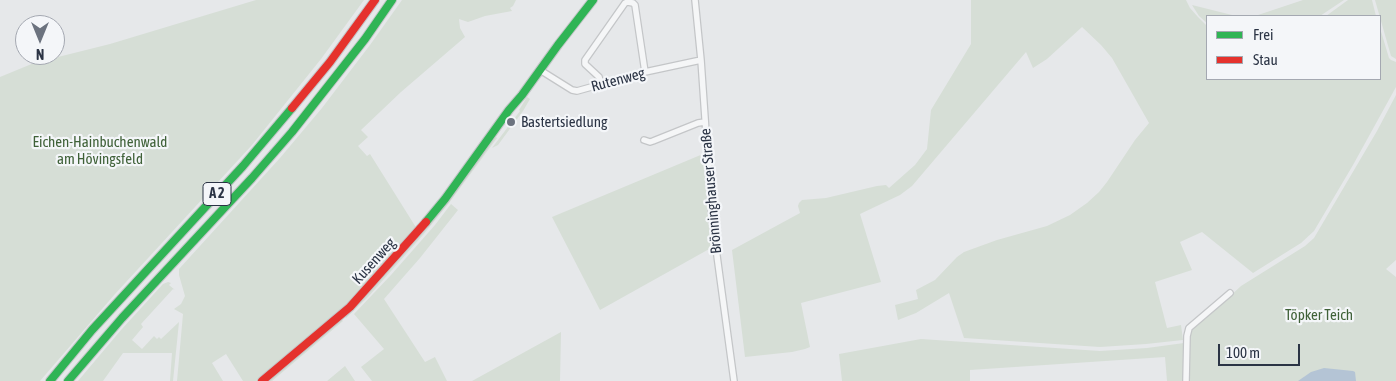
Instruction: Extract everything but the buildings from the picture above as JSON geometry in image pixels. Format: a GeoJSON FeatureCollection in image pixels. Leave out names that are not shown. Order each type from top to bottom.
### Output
{"type":"FeatureCollection","features":[{"type":"Feature","properties":{"kind":"main road","name":"A 2"},"geometry":{"type":"LineString","coordinates":[[50,381],[98,323],[243,166],[292,109],[330,62],[375,0]]}},
{"type":"Feature","properties":{"kind":"main road","name":"A 2"},"geometry":{"type":"LineString","coordinates":[[68,381],[122,318],[292,132],[366,39],[392,0]]}},
{"type":"Feature","properties":{"kind":"main road","name":"Kusenweg"},"geometry":{"type":"LineString","coordinates":[[262,381],[356,301],[445,199],[592,0]]}},
{"type":"Feature","properties":{"kind":"street","name":"Brönninghauser Straße"},"geometry":{"type":"LineString","coordinates":[[695,0],[712,219],[734,381]]}},
{"type":"Feature","properties":{"kind":"street"},"geometry":{"type":"LineString","coordinates":[[601,84],[599,76],[585,64],[584,60],[625,3],[632,1],[636,7],[645,72]]}},
{"type":"Feature","properties":{"kind":"street","name":"Rutenweg"},"geometry":{"type":"LineString","coordinates":[[540,70],[574,91],[645,72],[701,60]]}},
{"type":"Feature","properties":{"kind":"street"},"geometry":{"type":"LineString","coordinates":[[644,140],[653,142],[698,123],[705,122]]}},
{"type":"Feature","properties":{"kind":"street"},"geometry":{"type":"LineString","coordinates":[[1186,381],[1187,336],[1189,328],[1230,293]]}},
{"type":"Feature","properties":{"kind":"green space","name":"Eichen-Hainbuchenwald am Hövingsfeld"},"geometry":{"type":"Polygon","coordinates":[[[256,0],[364,0],[321,59],[252,145],[115,294],[40,381],[0,381],[0,77],[29,65],[65,65],[65,55],[110,44],[256,0]]]}},
{"type":"Feature","properties":{"kind":"green space"},"geometry":{"type":"Polygon","coordinates":[[[402,0],[516,0],[510,8],[512,11],[485,16],[468,22],[459,19],[460,28],[465,37],[401,92],[361,130],[368,137],[358,146],[367,156],[370,154],[417,229],[349,304],[258,381],[243,381],[226,354],[212,363],[223,381],[177,381],[183,314],[174,309],[181,304],[185,296],[179,269],[280,158],[322,108],[402,0]]]}},
{"type":"Feature","properties":{"kind":"green space"},"geometry":{"type":"Polygon","coordinates":[[[971,0],[1186,0],[1190,8],[1206,25],[1206,80],[1381,80],[1381,31],[1389,58],[1396,62],[1396,87],[1314,231],[1301,243],[1253,273],[1202,232],[1180,242],[1192,270],[1155,282],[1167,328],[1181,325],[1183,340],[1100,347],[964,338],[949,293],[916,313],[898,320],[895,305],[918,299],[916,290],[935,280],[964,252],[997,240],[1047,226],[1070,215],[1087,203],[1107,182],[1135,140],[1149,123],[1112,58],[1082,27],[1047,59],[1033,68],[1026,52],[912,186],[900,195],[860,214],[881,282],[801,303],[810,347],[792,352],[745,357],[732,250],[800,213],[798,206],[802,200],[826,198],[877,186],[886,185],[889,188],[915,165],[927,149],[931,110],[971,44],[971,0]]]}},
{"type":"Feature","properties":{"kind":"green space"},"geometry":{"type":"Polygon","coordinates":[[[1303,0],[1344,0],[1322,15],[1258,15],[1303,0]]]}},
{"type":"Feature","properties":{"kind":"green space"},"geometry":{"type":"Polygon","coordinates":[[[1348,0],[1372,0],[1376,15],[1327,15],[1348,0]]]}},
{"type":"Feature","properties":{"kind":"green space"},"geometry":{"type":"Polygon","coordinates":[[[1375,0],[1396,0],[1396,59],[1391,56],[1381,15],[1379,15],[1375,0]]]}},
{"type":"Feature","properties":{"kind":"green space"},"geometry":{"type":"Polygon","coordinates":[[[1192,5],[1232,15],[1206,15],[1206,22],[1199,16],[1192,5]]]}},
{"type":"Feature","properties":{"kind":"green space","name":"Töpker Teich"},"geometry":{"type":"Polygon","coordinates":[[[1396,95],[1396,260],[1386,269],[1396,277],[1396,381],[1190,381],[1191,330],[1241,286],[1305,246],[1314,238],[1396,95]]]}},
{"type":"Feature","properties":{"kind":"green space"},"geometry":{"type":"Polygon","coordinates":[[[527,97],[530,99],[523,111],[498,145],[492,148],[520,111],[527,97]]]}},
{"type":"Feature","properties":{"kind":"green space"},"geometry":{"type":"Polygon","coordinates":[[[496,137],[449,203],[423,235],[368,297],[346,318],[345,316],[496,137]]]}},
{"type":"Feature","properties":{"kind":"green space"},"geometry":{"type":"Polygon","coordinates":[[[703,154],[711,248],[600,310],[552,217],[703,154]]]}},
{"type":"Feature","properties":{"kind":"green space"},"geometry":{"type":"Polygon","coordinates":[[[451,204],[458,210],[384,299],[425,362],[435,357],[447,381],[372,381],[361,367],[384,349],[354,314],[391,275],[451,204]]]}},
{"type":"Feature","properties":{"kind":"green space"},"geometry":{"type":"Polygon","coordinates":[[[171,283],[169,285],[175,290],[173,289],[141,324],[143,327],[132,340],[142,349],[154,336],[157,339],[159,337],[161,339],[179,322],[173,381],[170,381],[172,353],[123,353],[103,381],[78,381],[121,330],[163,284],[171,283]]]}},
{"type":"Feature","properties":{"kind":"green space"},"geometry":{"type":"Polygon","coordinates":[[[342,320],[272,381],[266,381],[338,321],[342,320]]]}},
{"type":"Feature","properties":{"kind":"green space"},"geometry":{"type":"Polygon","coordinates":[[[561,332],[560,381],[472,381],[561,332]]]}},
{"type":"Feature","properties":{"kind":"green space"},"geometry":{"type":"Polygon","coordinates":[[[921,339],[1100,351],[1184,343],[1184,381],[1167,381],[1165,357],[970,370],[970,381],[842,381],[839,354],[921,339]]]}},
{"type":"Feature","properties":{"kind":"green space"},"geometry":{"type":"Polygon","coordinates":[[[345,366],[355,381],[327,381],[345,366]]]}},
{"type":"Feature","properties":{"kind":"water"},"geometry":{"type":"Polygon","coordinates":[[[1324,368],[1353,371],[1355,372],[1356,381],[1298,381],[1311,372],[1324,368]]]}},
{"type":"Feature","properties":{"kind":"traffic: fast"},"geometry":{"type":"LineString","coordinates":[[68,381],[122,318],[252,178],[292,132],[365,39],[392,0]]}},
{"type":"Feature","properties":{"kind":"traffic: fast"},"geometry":{"type":"LineString","coordinates":[[426,222],[593,0]]}},
{"type":"Feature","properties":{"kind":"traffic: fast"},"geometry":{"type":"LineString","coordinates":[[50,381],[92,330],[243,166],[292,108]]}},
{"type":"Feature","properties":{"kind":"traffic: jam"},"geometry":{"type":"LineString","coordinates":[[292,108],[330,62],[375,0]]}},
{"type":"Feature","properties":{"kind":"traffic: jam"},"geometry":{"type":"LineString","coordinates":[[262,381],[350,307],[426,222]]}},
{"type":"Feature","properties":{"kind":"place","name":"Bastertsiedlung"},"geometry":{"type":"Point","coordinates":[511,122]}}]}
